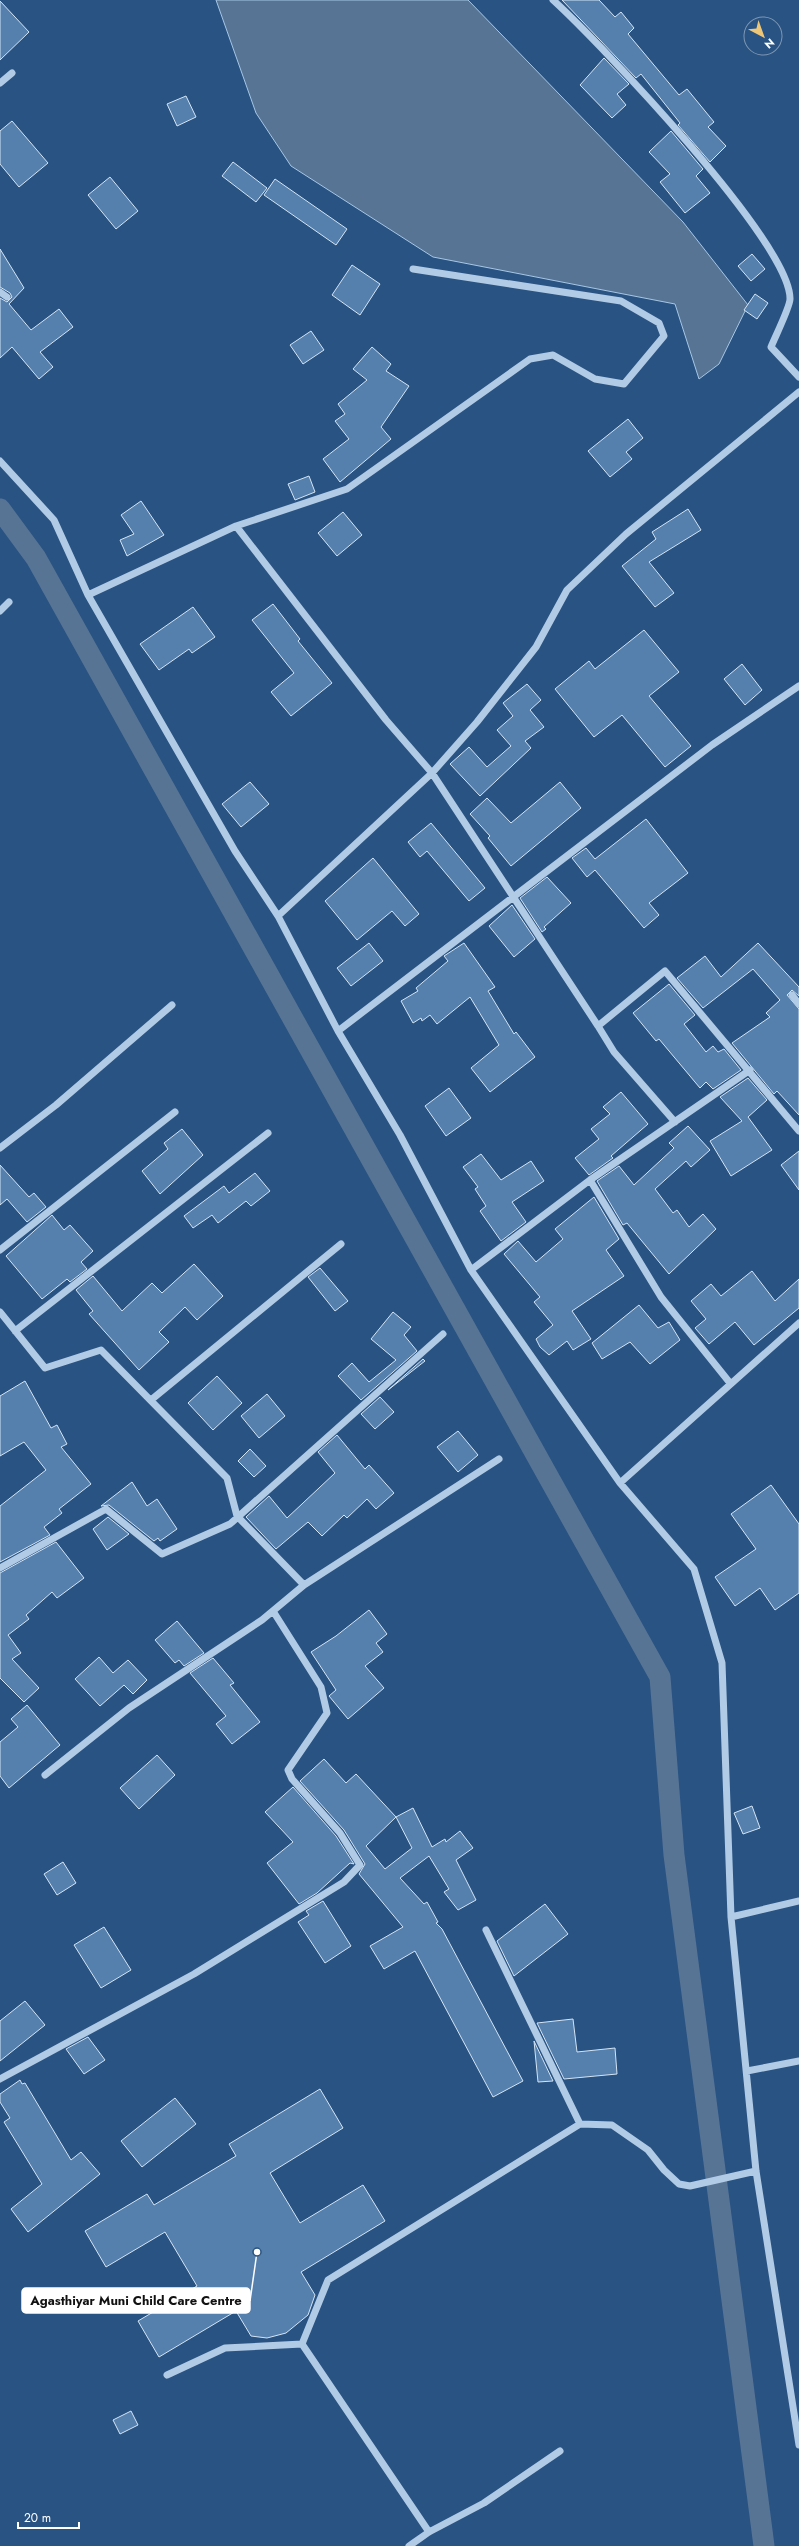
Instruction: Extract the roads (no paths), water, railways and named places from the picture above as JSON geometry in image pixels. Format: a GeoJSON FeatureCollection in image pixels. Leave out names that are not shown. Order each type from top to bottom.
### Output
{"type":"FeatureCollection","features":[{"type":"Feature","properties":{"kind":"street"},"geometry":{"type":"LineString","coordinates":[[552,0],[660,111],[759,231],[781,271],[790,299],[771,347],[799,377]]}},
{"type":"Feature","properties":{"kind":"street"},"geometry":{"type":"LineString","coordinates":[[0,83],[12,73]]}},
{"type":"Feature","properties":{"kind":"street"},"geometry":{"type":"LineString","coordinates":[[88,595],[236,526],[347,489],[530,359],[553,355],[595,379],[624,384],[664,336],[659,323],[621,301],[413,269]]}},
{"type":"Feature","properties":{"kind":"street"},"geometry":{"type":"LineString","coordinates":[[0,292],[7,297]]}},
{"type":"Feature","properties":{"kind":"street"},"geometry":{"type":"LineString","coordinates":[[278,916],[432,773],[477,722],[536,646],[567,590],[626,534],[799,392]]}},
{"type":"Feature","properties":{"kind":"street"},"geometry":{"type":"LineString","coordinates":[[0,461],[54,520],[88,595],[235,851],[278,916],[338,1031],[400,1135],[471,1270],[620,1483],[694,1569],[722,1663],[731,1917],[746,2071],[756,2171],[799,2444]]}},
{"type":"Feature","properties":{"kind":"street"},"geometry":{"type":"LineString","coordinates":[[236,526],[386,720],[432,773],[614,1052],[675,1122]]}},
{"type":"Feature","properties":{"kind":"street"},"geometry":{"type":"LineString","coordinates":[[0,611],[9,602]]}},
{"type":"Feature","properties":{"kind":"street"},"geometry":{"type":"LineString","coordinates":[[338,1031],[712,745],[799,686]]}},
{"type":"Feature","properties":{"kind":"street"},"geometry":{"type":"LineString","coordinates":[[598,1026],[665,971],[750,1070],[799,1131]]}},
{"type":"Feature","properties":{"kind":"street"},"geometry":{"type":"LineString","coordinates":[[792,995],[799,1004]]}},
{"type":"Feature","properties":{"kind":"street"},"geometry":{"type":"LineString","coordinates":[[0,1148],[56,1105],[172,1005]]}},
{"type":"Feature","properties":{"kind":"street"},"geometry":{"type":"LineString","coordinates":[[471,1270],[590,1180],[750,1070]]}},
{"type":"Feature","properties":{"kind":"street"},"geometry":{"type":"LineString","coordinates":[[0,1250],[175,1112]]}},
{"type":"Feature","properties":{"kind":"street"},"geometry":{"type":"LineString","coordinates":[[15,1331],[268,1133]]}},
{"type":"Feature","properties":{"kind":"street"},"geometry":{"type":"LineString","coordinates":[[590,1180],[661,1297],[730,1382]]}},
{"type":"Feature","properties":{"kind":"street"},"geometry":{"type":"LineString","coordinates":[[151,1400],[341,1244]]}},
{"type":"Feature","properties":{"kind":"street"},"geometry":{"type":"LineString","coordinates":[[0,1312],[45,1368],[101,1350],[226,1478],[237,1516],[304,1585]]}},
{"type":"Feature","properties":{"kind":"street"},"geometry":{"type":"LineString","coordinates":[[620,1483],[730,1382],[799,1323]]}},
{"type":"Feature","properties":{"kind":"street"},"geometry":{"type":"LineString","coordinates":[[0,1568],[106,1509],[162,1554],[230,1524],[237,1516],[443,1334]]}},
{"type":"Feature","properties":{"kind":"street"},"geometry":{"type":"LineString","coordinates":[[45,1775],[129,1708],[273,1611],[304,1585],[498,1459]]}},
{"type":"Feature","properties":{"kind":"street"},"geometry":{"type":"LineString","coordinates":[[0,2079],[194,1974],[344,1882],[360,1865],[340,1833],[292,1780],[288,1770],[327,1713],[321,1687],[273,1611]]}},
{"type":"Feature","properties":{"kind":"street"},"geometry":{"type":"LineString","coordinates":[[731,1917],[799,1901]]}},
{"type":"Feature","properties":{"kind":"street"},"geometry":{"type":"LineString","coordinates":[[486,1930],[580,2124]]}},
{"type":"Feature","properties":{"kind":"street"},"geometry":{"type":"LineString","coordinates":[[746,2071],[799,2061]]}},
{"type":"Feature","properties":{"kind":"street"},"geometry":{"type":"LineString","coordinates":[[302,2344],[328,2280],[580,2124],[612,2125],[648,2150],[664,2170],[679,2184],[690,2186],[756,2171]]}},
{"type":"Feature","properties":{"kind":"street"},"geometry":{"type":"LineString","coordinates":[[167,2375],[225,2348],[302,2344]]}},
{"type":"Feature","properties":{"kind":"street"},"geometry":{"type":"LineString","coordinates":[[302,2344],[429,2532]]}},
{"type":"Feature","properties":{"kind":"street"},"geometry":{"type":"LineString","coordinates":[[409,2546],[429,2532],[484,2503],[560,2451]]}},
{"type":"Feature","properties":{"kind":"water"},"geometry":{"type":"Polygon","coordinates":[[[216,0],[468,0],[683,222],[748,305],[719,364],[699,379],[675,304],[433,257],[291,166],[256,113],[216,0]]]}},
{"type":"Feature","properties":{"kind":"waterway"},"geometry":{"type":"LineString","coordinates":[[0,509],[36,558],[660,1677],[674,1855],[764,2546]]}},
{"type":"Feature","properties":{"kind":"place","name":"Agasthiyar Muni Child Care Centre"},"geometry":{"type":"Point","coordinates":[257,2252]}}]}
